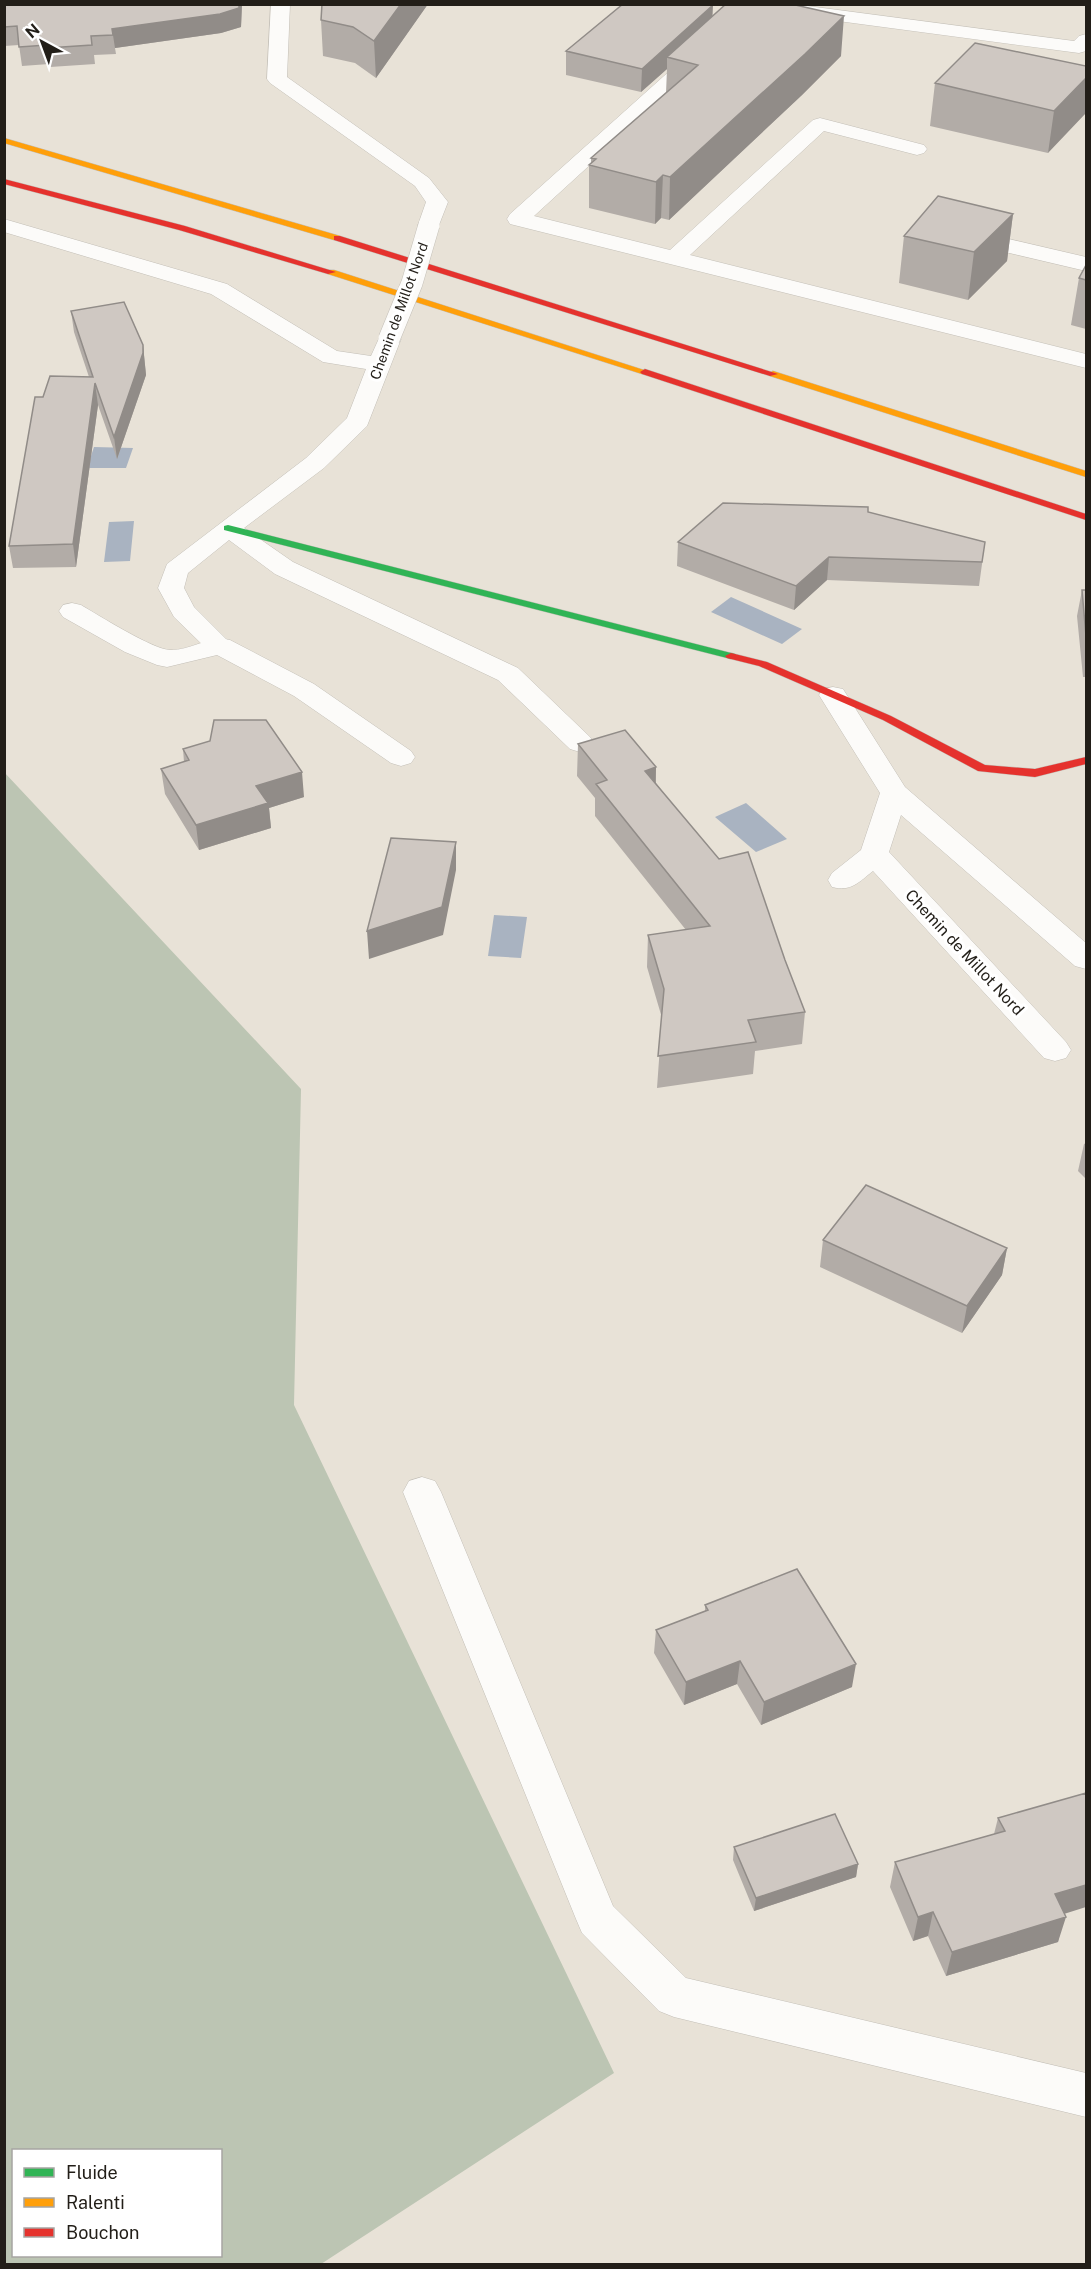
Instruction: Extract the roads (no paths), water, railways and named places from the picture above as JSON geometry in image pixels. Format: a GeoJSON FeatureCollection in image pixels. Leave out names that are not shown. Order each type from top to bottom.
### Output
{"type":"FeatureCollection","features":[{"type":"Feature","properties":{"kind":"main road"},"geometry":{"type":"LineString","coordinates":[[4,140],[203,196],[1086,474]]}},
{"type":"Feature","properties":{"kind":"main road"},"geometry":{"type":"LineString","coordinates":[[4,181],[241,245],[309,266],[610,361],[884,453],[1086,517]]}},
{"type":"Feature","properties":{"kind":"main road"},"geometry":{"type":"LineString","coordinates":[[228,528],[763,664],[887,718],[982,768],[1035,773],[1086,760]]}},
{"type":"Feature","properties":{"kind":"street","name":"Chemin de Millot Nord"},"geometry":{"type":"LineString","coordinates":[[281,4],[277,79],[422,182],[437,202],[412,284],[358,421],[315,462],[176,570],[171,588],[183,611],[220,646],[304,690],[401,757]]}},
{"type":"Feature","properties":{"kind":"street"},"geometry":{"type":"LineString","coordinates":[[778,8],[1035,41],[1083,44],[1078,69]]}},
{"type":"Feature","properties":{"kind":"street"},"geometry":{"type":"LineString","coordinates":[[1005,59],[1024,52],[1035,41]]}},
{"type":"Feature","properties":{"kind":"street"},"geometry":{"type":"LineString","coordinates":[[711,43],[518,219],[1086,361]]}},
{"type":"Feature","properties":{"kind":"street"},"geometry":{"type":"LineString","coordinates":[[673,259],[820,124],[917,148]]}},
{"type":"Feature","properties":{"kind":"street"},"geometry":{"type":"LineString","coordinates":[[4,225],[219,289],[331,357],[379,364]]}},
{"type":"Feature","properties":{"kind":"street"},"geometry":{"type":"LineString","coordinates":[[948,232],[1086,264]]}},
{"type":"Feature","properties":{"kind":"street"},"geometry":{"type":"LineString","coordinates":[[228,528],[284,568],[508,674],[580,742]]}},
{"type":"Feature","properties":{"kind":"street"},"geometry":{"type":"LineString","coordinates":[[72,611],[135,646],[167,659],[220,646]]}},
{"type":"Feature","properties":{"kind":"street"},"geometry":{"type":"LineString","coordinates":[[833,695],[894,793],[1086,959]]}},
{"type":"Feature","properties":{"kind":"street"},"geometry":{"type":"LineString","coordinates":[[843,880],[874,854],[894,793]]}},
{"type":"Feature","properties":{"kind":"street","name":"Chemin de Millot Nord"},"geometry":{"type":"LineString","coordinates":[[874,854],[1055,1050]]}},
{"type":"Feature","properties":{"kind":"street"},"geometry":{"type":"LineString","coordinates":[[422,1492],[597,1919],[674,1996],[1086,2095]]}},
{"type":"Feature","properties":{"kind":"water"},"geometry":{"type":"Polygon","coordinates":[[[94,447],[133,448],[126,468],[87,468],[94,447]]]}},
{"type":"Feature","properties":{"kind":"water"},"geometry":{"type":"Polygon","coordinates":[[[134,521],[130,561],[104,562],[109,522],[134,521]]]}},
{"type":"Feature","properties":{"kind":"water"},"geometry":{"type":"Polygon","coordinates":[[[731,597],[802,629],[782,644],[711,612],[731,597]]]}},
{"type":"Feature","properties":{"kind":"water"},"geometry":{"type":"Polygon","coordinates":[[[746,803],[787,839],[756,852],[715,817],[746,803]]]}},
{"type":"Feature","properties":{"kind":"water"},"geometry":{"type":"Polygon","coordinates":[[[494,915],[527,917],[521,958],[488,956],[494,915]]]}}]}
